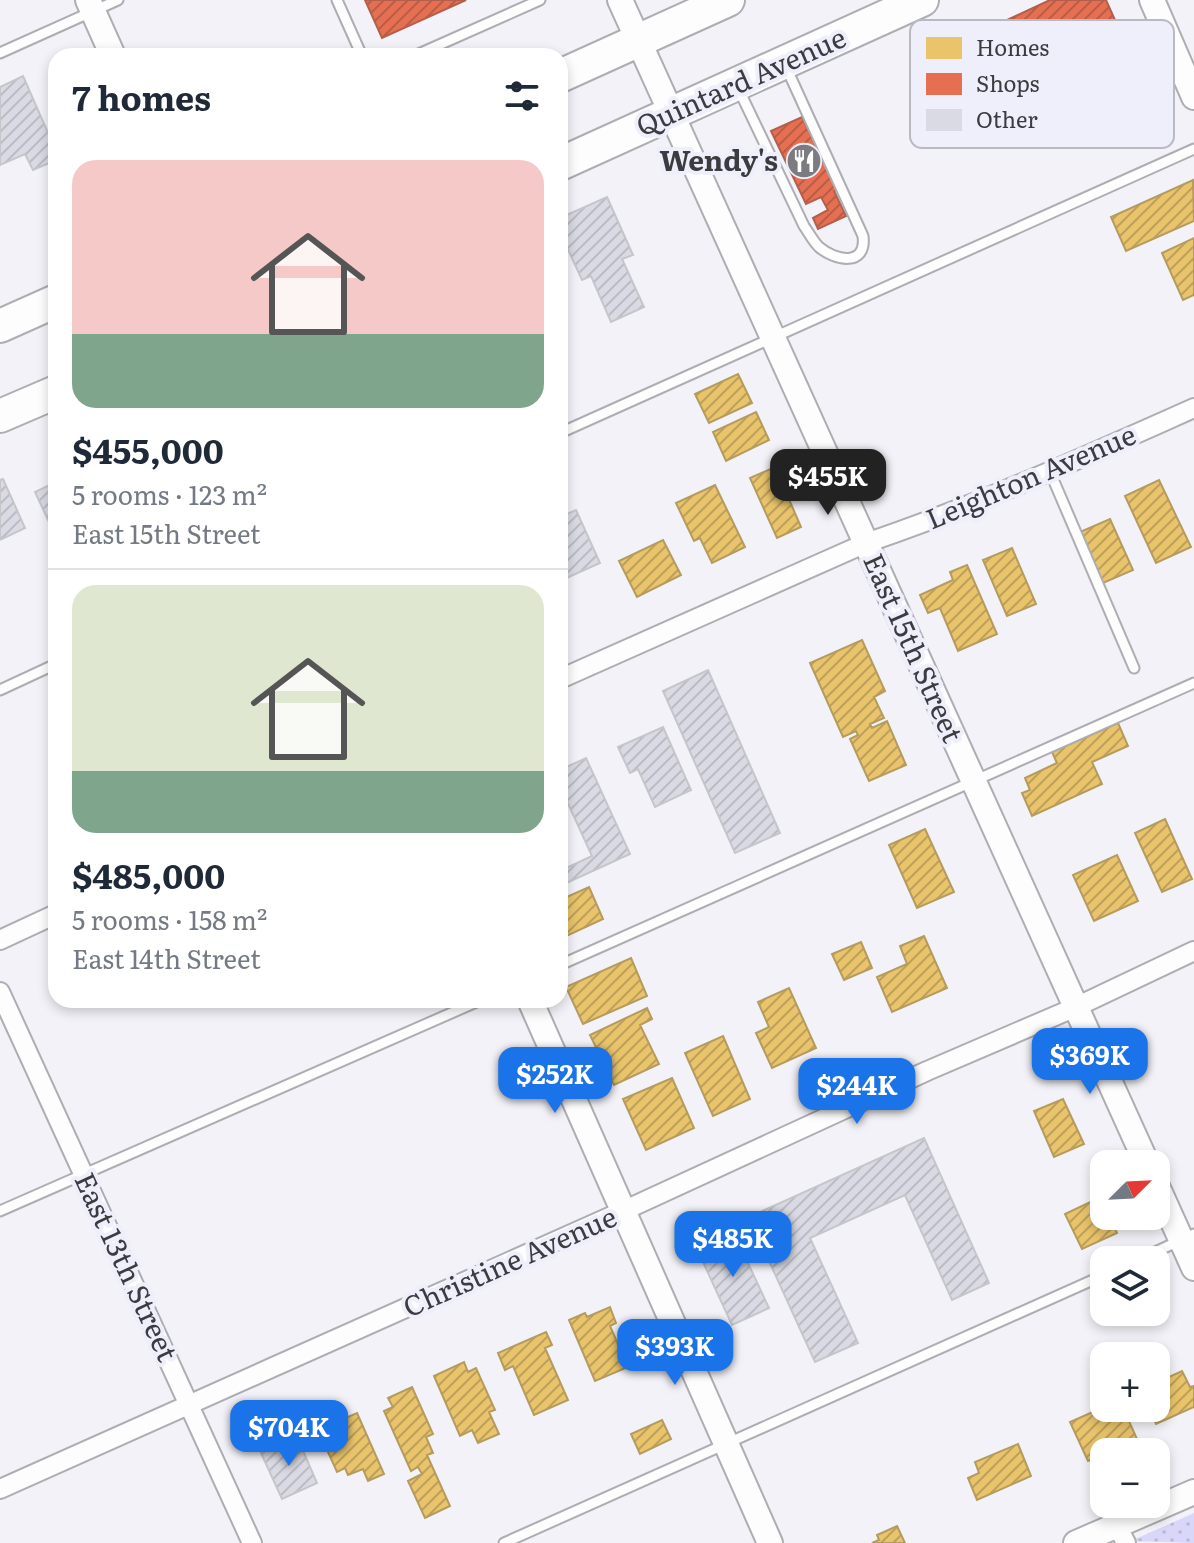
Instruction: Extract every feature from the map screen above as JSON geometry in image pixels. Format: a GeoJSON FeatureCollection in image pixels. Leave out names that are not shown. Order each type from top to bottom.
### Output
{"type":"FeatureCollection","features":[{"type":"Feature","properties":{"kind":"highway"},"geometry":{"type":"LineString","coordinates":[[568,72],[728,0]]}},
{"type":"Feature","properties":{"kind":"highway","name":"Quintard Avenue"},"geometry":{"type":"LineString","coordinates":[[568,160],[922,0]]}},
{"type":"Feature","properties":{"kind":"highway"},"geometry":{"type":"LineString","coordinates":[[0,326],[48,305]]}},
{"type":"Feature","properties":{"kind":"highway"},"geometry":{"type":"LineString","coordinates":[[0,416],[48,395]]}},
{"type":"Feature","properties":{"kind":"street","name":"East 15th Street"},"geometry":{"type":"LineString","coordinates":[[620,0],[1141,1150]]}},
{"type":"Feature","properties":{"kind":"street"},"geometry":{"type":"LineString","coordinates":[[1152,0],[1161,20]]}},
{"type":"Feature","properties":{"kind":"street"},"geometry":{"type":"LineString","coordinates":[[91,6],[109,48]]}},
{"type":"Feature","properties":{"kind":"street"},"geometry":{"type":"LineString","coordinates":[[1174,51],[1194,97]]}},
{"type":"Feature","properties":{"kind":"street","name":"Leighton Avenue"},"geometry":{"type":"LineString","coordinates":[[568,675],[866,543],[1050,472],[1194,408]]}},
{"type":"Feature","properties":{"kind":"street"},"geometry":{"type":"LineString","coordinates":[[0,940],[48,918]]}},
{"type":"Feature","properties":{"kind":"street","name":"Christine Avenue"},"geometry":{"type":"LineString","coordinates":[[0,1489],[623,1211],[927,1071],[1076,1007],[1194,951]]}},
{"type":"Feature","properties":{"kind":"street","name":"East 13th Street"},"geometry":{"type":"LineString","coordinates":[[0,992],[252,1543]]}},
{"type":"Feature","properties":{"kind":"street"},"geometry":{"type":"LineString","coordinates":[[534,1008],[770,1543]]}},
{"type":"Feature","properties":{"kind":"street"},"geometry":{"type":"LineString","coordinates":[[1170,1207],[1188,1237],[1194,1268]]}},
{"type":"Feature","properties":{"kind":"street"},"geometry":{"type":"LineString","coordinates":[[1076,1543],[1121,1534],[1194,1492]]}},
{"type":"Feature","properties":{"kind":"lane"},"geometry":{"type":"LineString","coordinates":[[0,53],[91,6],[118,0]]}},
{"type":"Feature","properties":{"kind":"lane"},"geometry":{"type":"LineString","coordinates":[[337,0],[358,48]]}},
{"type":"Feature","properties":{"kind":"lane"},"geometry":{"type":"LineString","coordinates":[[432,48],[540,0]]}},
{"type":"Feature","properties":{"kind":"lane"},"geometry":{"type":"LineString","coordinates":[[737,85],[816,245],[833,257],[847,260],[857,256],[862,250],[863,236],[784,63]]}},
{"type":"Feature","properties":{"kind":"lane"},"geometry":{"type":"LineString","coordinates":[[568,429],[1194,149]]}},
{"type":"Feature","properties":{"kind":"lane"},"geometry":{"type":"LineString","coordinates":[[1050,472],[1134,668]]}},
{"type":"Feature","properties":{"kind":"lane"},"geometry":{"type":"LineString","coordinates":[[0,690],[48,668]]}},
{"type":"Feature","properties":{"kind":"lane"},"geometry":{"type":"LineString","coordinates":[[568,961],[1194,683]]}},
{"type":"Feature","properties":{"kind":"lane"},"geometry":{"type":"LineString","coordinates":[[0,1211],[463,1008]]}},
{"type":"Feature","properties":{"kind":"lane"},"geometry":{"type":"LineString","coordinates":[[1168,1246],[1188,1237]]}},
{"type":"Feature","properties":{"kind":"lane"},"geometry":{"type":"LineString","coordinates":[[504,1543],[1090,1281]]}},
{"type":"Feature","properties":{"kind":"shaded area"},"geometry":{"type":"Polygon","coordinates":[[[1194,1513],[1194,1543],[1131,1541],[1194,1513]]]}},
{"type":"Feature","properties":{"kind":"building: Homes"},"geometry":{"type":"Polygon","coordinates":[[[1193,180],[1194,221],[1126,251],[1111,217],[1193,180]]]}},
{"type":"Feature","properties":{"kind":"building: Homes"},"geometry":{"type":"Polygon","coordinates":[[[1194,238],[1194,295],[1183,300],[1162,253],[1194,238]]]}},
{"type":"Feature","properties":{"kind":"building: Homes"},"geometry":{"type":"Polygon","coordinates":[[[738,374],[752,403],[709,423],[695,394],[738,374]]]}},
{"type":"Feature","properties":{"kind":"building: Homes"},"geometry":{"type":"Polygon","coordinates":[[[756,412],[769,440],[726,461],[713,432],[756,412]]]}},
{"type":"Feature","properties":{"kind":"building: Homes"},"geometry":{"type":"Polygon","coordinates":[[[775,467],[801,527],[777,538],[750,478],[775,467]]]}},
{"type":"Feature","properties":{"kind":"building: Homes"},"geometry":{"type":"Polygon","coordinates":[[[1159,480],[1191,547],[1156,563],[1125,496],[1159,480]]]}},
{"type":"Feature","properties":{"kind":"building: Homes"},"geometry":{"type":"Polygon","coordinates":[[[715,485],[745,547],[712,563],[700,538],[694,541],[676,503],[715,485]]]}},
{"type":"Feature","properties":{"kind":"building: Homes"},"geometry":{"type":"Polygon","coordinates":[[[1110,519],[1133,570],[1103,583],[1080,532],[1110,519]]]}},
{"type":"Feature","properties":{"kind":"building: Homes"},"geometry":{"type":"Polygon","coordinates":[[[663,540],[681,575],[637,597],[619,561],[663,540]]]}},
{"type":"Feature","properties":{"kind":"building: Homes"},"geometry":{"type":"Polygon","coordinates":[[[1012,548],[1036,604],[1007,616],[983,560],[1012,548]]]}},
{"type":"Feature","properties":{"kind":"building: Homes"},"geometry":{"type":"Polygon","coordinates":[[[967,565],[997,634],[958,651],[940,608],[928,613],[920,595],[953,580],[950,572],[967,565]]]}},
{"type":"Feature","properties":{"kind":"building: Homes"},"geometry":{"type":"Polygon","coordinates":[[[862,640],[885,691],[874,697],[884,718],[870,724],[872,728],[887,721],[906,765],[869,781],[850,739],[858,735],[856,731],[843,737],[810,663],[862,640]]]}},
{"type":"Feature","properties":{"kind":"building: Homes"},"geometry":{"type":"Polygon","coordinates":[[[1118,723],[1128,746],[1092,762],[1102,784],[1032,816],[1022,793],[1030,790],[1025,778],[1057,763],[1052,752],[1118,723]]]}},
{"type":"Feature","properties":{"kind":"building: Homes"},"geometry":{"type":"Polygon","coordinates":[[[1165,819],[1192,879],[1162,892],[1135,833],[1165,819]]]}},
{"type":"Feature","properties":{"kind":"building: Homes"},"geometry":{"type":"Polygon","coordinates":[[[925,829],[954,892],[917,908],[889,845],[925,829]]]}},
{"type":"Feature","properties":{"kind":"building: Homes"},"geometry":{"type":"Polygon","coordinates":[[[1117,855],[1138,901],[1094,921],[1073,875],[1117,855]]]}},
{"type":"Feature","properties":{"kind":"building: Homes"},"geometry":{"type":"Polygon","coordinates":[[[589,887],[603,919],[568,935],[568,896],[589,887]]]}},
{"type":"Feature","properties":{"kind":"building: Homes"},"geometry":{"type":"Polygon","coordinates":[[[924,936],[947,988],[892,1012],[877,977],[907,964],[900,946],[924,936]]]}},
{"type":"Feature","properties":{"kind":"building: Homes"},"geometry":{"type":"Polygon","coordinates":[[[861,942],[872,968],[844,980],[832,954],[861,942]]]}},
{"type":"Feature","properties":{"kind":"building: Homes"},"geometry":{"type":"Polygon","coordinates":[[[631,958],[647,996],[583,1024],[568,986],[631,958]]]}},
{"type":"Feature","properties":{"kind":"building: Homes"},"geometry":{"type":"Polygon","coordinates":[[[789,988],[816,1048],[772,1068],[756,1033],[769,1027],[758,1002],[789,988]]]}},
{"type":"Feature","properties":{"kind":"building: Homes"},"geometry":{"type":"Polygon","coordinates":[[[647,1008],[652,1019],[640,1025],[659,1064],[614,1085],[590,1035],[647,1008]]]}},
{"type":"Feature","properties":{"kind":"building: Homes"},"geometry":{"type":"Polygon","coordinates":[[[723,1036],[750,1099],[713,1116],[685,1053],[723,1036]]]}},
{"type":"Feature","properties":{"kind":"building: Homes"},"geometry":{"type":"Polygon","coordinates":[[[672,1078],[694,1128],[646,1150],[623,1099],[672,1078]]]}},
{"type":"Feature","properties":{"kind":"building: Homes"},"geometry":{"type":"Polygon","coordinates":[[[1063,1099],[1084,1144],[1054,1157],[1034,1111],[1063,1099]]]}},
{"type":"Feature","properties":{"kind":"building: Homes"},"geometry":{"type":"Polygon","coordinates":[[[1090,1202],[1090,1230],[1116,1230],[1117,1233],[1082,1249],[1065,1214],[1090,1202]]]}},
{"type":"Feature","properties":{"kind":"building: Homes"},"geometry":{"type":"Polygon","coordinates":[[[610,1307],[616,1323],[610,1326],[628,1367],[595,1381],[569,1320],[585,1313],[587,1317],[610,1307]]]}},
{"type":"Feature","properties":{"kind":"building: Homes"},"geometry":{"type":"Polygon","coordinates":[[[546,1332],[552,1345],[545,1348],[568,1400],[534,1415],[513,1366],[505,1370],[498,1353],[546,1332]]]}},
{"type":"Feature","properties":{"kind":"building: Homes"},"geometry":{"type":"Polygon","coordinates":[[[464,1362],[468,1372],[476,1368],[495,1410],[489,1412],[499,1434],[478,1443],[472,1430],[460,1436],[434,1376],[464,1362]]]}},
{"type":"Feature","properties":{"kind":"building: Homes"},"geometry":{"type":"Polygon","coordinates":[[[1182,1371],[1190,1387],[1194,1386],[1194,1407],[1170,1418],[1170,1377],[1182,1371]]]}},
{"type":"Feature","properties":{"kind":"building: Homes"},"geometry":{"type":"Polygon","coordinates":[[[412,1387],[433,1434],[426,1437],[433,1453],[427,1455],[450,1506],[425,1518],[408,1481],[422,1474],[418,1467],[411,1471],[384,1411],[393,1407],[388,1398],[412,1387]]]}},
{"type":"Feature","properties":{"kind":"building: Homes"},"geometry":{"type":"Polygon","coordinates":[[[357,1413],[384,1474],[368,1481],[363,1469],[348,1475],[345,1468],[337,1472],[318,1430],[357,1413]]]}},
{"type":"Feature","properties":{"kind":"building: Homes"},"geometry":{"type":"Polygon","coordinates":[[[1090,1413],[1090,1422],[1129,1422],[1137,1438],[1090,1438],[1088,1461],[1070,1422],[1090,1413]]]}},
{"type":"Feature","properties":{"kind":"building: Homes"},"geometry":{"type":"Polygon","coordinates":[[[662,1420],[671,1439],[640,1454],[631,1434],[662,1420]]]}},
{"type":"Feature","properties":{"kind":"building: Homes"},"geometry":{"type":"Polygon","coordinates":[[[1018,1444],[1031,1476],[977,1500],[968,1478],[979,1473],[975,1462],[1018,1444]]]}},
{"type":"Feature","properties":{"kind":"building: Homes"},"geometry":{"type":"Polygon","coordinates":[[[897,1526],[905,1543],[872,1543],[879,1540],[877,1535],[897,1526]]]}},
{"type":"Feature","properties":{"kind":"building: Shops"},"geometry":{"type":"Polygon","coordinates":[[[365,0],[466,0],[382,38],[365,0]]]}},
{"type":"Feature","properties":{"kind":"building: Shops"},"geometry":{"type":"Polygon","coordinates":[[[1050,0],[1106,0],[1115,20],[1007,20],[1050,0]]]}},
{"type":"Feature","properties":{"kind":"building: Shops","name":"Wendy's"},"geometry":{"type":"Polygon","coordinates":[[[802,117],[846,216],[818,229],[813,218],[828,210],[821,197],[806,204],[771,131],[802,117]]]}},
{"type":"Feature","properties":{"kind":"building: Other"},"geometry":{"type":"Polygon","coordinates":[[[23,76],[48,133],[48,163],[33,170],[25,154],[0,165],[0,87],[23,76]]]}},
{"type":"Feature","properties":{"kind":"building: Other"},"geometry":{"type":"Polygon","coordinates":[[[607,197],[633,255],[622,259],[644,307],[611,322],[591,276],[582,280],[568,249],[568,214],[607,197]]]}},
{"type":"Feature","properties":{"kind":"building: Other"},"geometry":{"type":"Polygon","coordinates":[[[3,479],[25,528],[0,540],[0,480],[3,479]]]}},
{"type":"Feature","properties":{"kind":"building: Other"},"geometry":{"type":"Polygon","coordinates":[[[48,486],[48,520],[35,492],[48,486]]]}},
{"type":"Feature","properties":{"kind":"building: Other"},"geometry":{"type":"Polygon","coordinates":[[[576,510],[600,563],[568,577],[568,514],[576,510]]]}},
{"type":"Feature","properties":{"kind":"building: Other"},"geometry":{"type":"Polygon","coordinates":[[[708,670],[780,833],[735,853],[663,691],[708,670]]]}},
{"type":"Feature","properties":{"kind":"building: Other"},"geometry":{"type":"Polygon","coordinates":[[[663,727],[691,790],[655,807],[638,769],[630,773],[618,747],[663,727]]]}},
{"type":"Feature","properties":{"kind":"building: Other"},"geometry":{"type":"Polygon","coordinates":[[[586,758],[630,854],[568,882],[568,867],[592,856],[568,804],[568,766],[586,758]]]}},
{"type":"Feature","properties":{"kind":"building: Other"},"geometry":{"type":"Polygon","coordinates":[[[924,1138],[989,1283],[952,1300],[905,1195],[810,1238],[858,1343],[815,1362],[749,1217],[924,1138]]]}},
{"type":"Feature","properties":{"kind":"building: Other"},"geometry":{"type":"Polygon","coordinates":[[[734,1233],[769,1308],[732,1325],[697,1249],[710,1243],[713,1250],[722,1246],[719,1239],[734,1233]]]}},
{"type":"Feature","properties":{"kind":"building: Other"},"geometry":{"type":"Polygon","coordinates":[[[297,1437],[317,1483],[282,1499],[261,1453],[297,1437]]]}},
{"type":"Feature","properties":{"kind":"place","name":"Wendy's"},"geometry":{"type":"Point","coordinates":[804,161]}}]}
